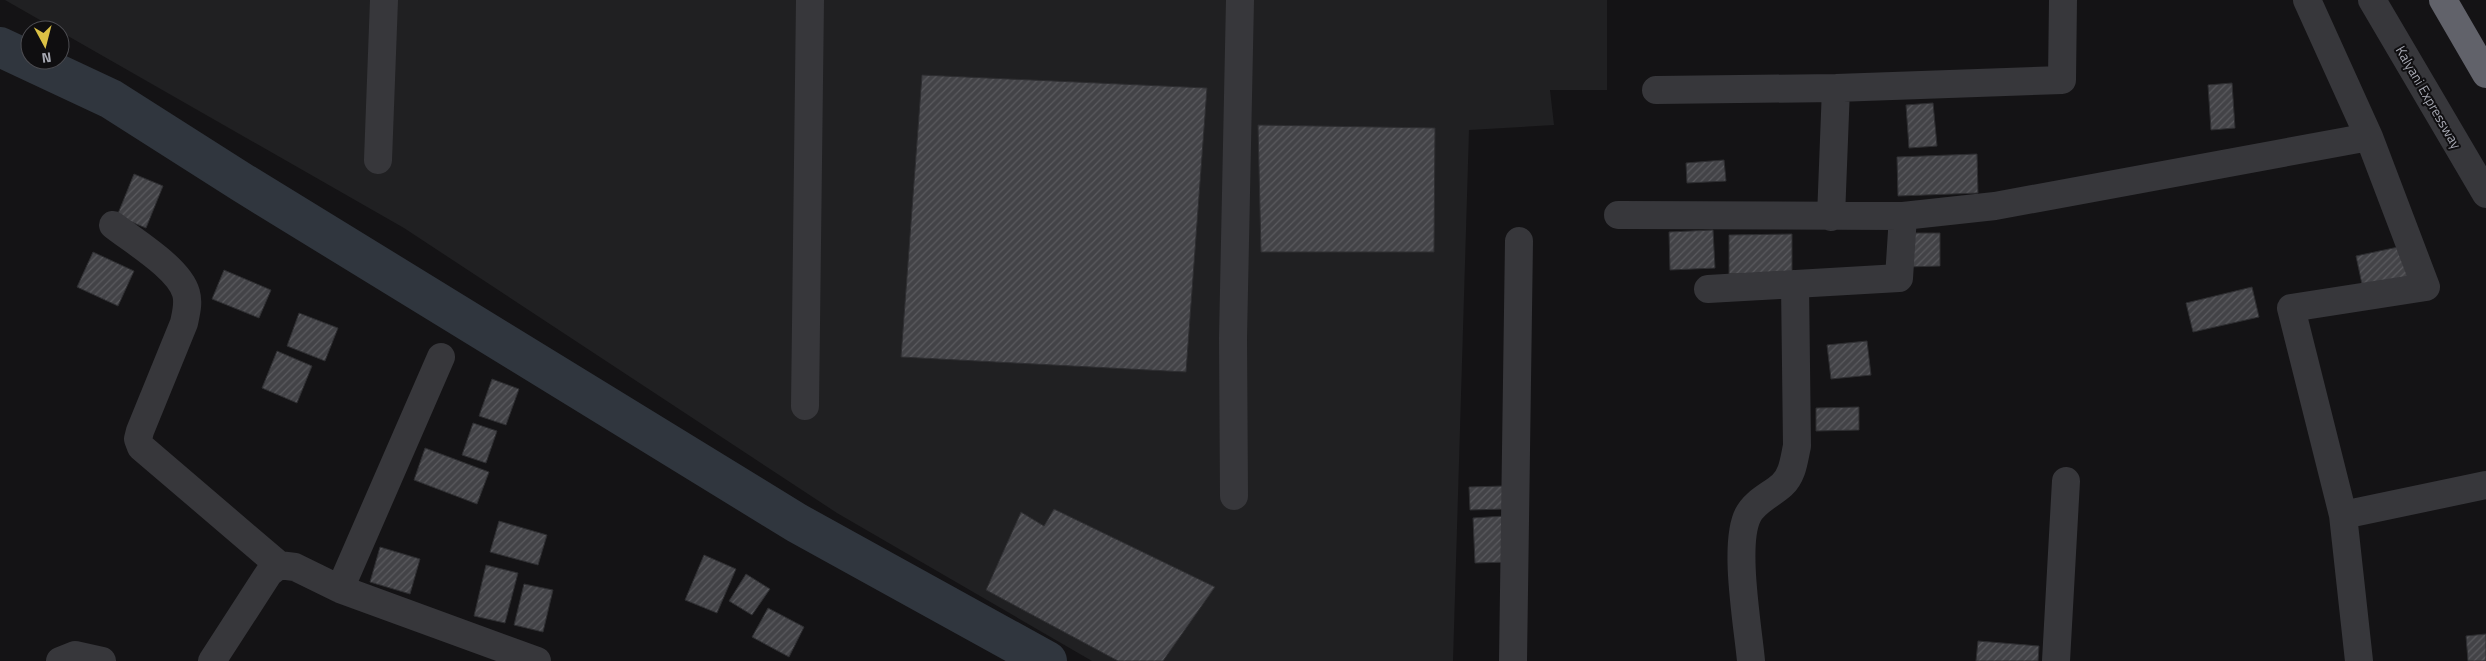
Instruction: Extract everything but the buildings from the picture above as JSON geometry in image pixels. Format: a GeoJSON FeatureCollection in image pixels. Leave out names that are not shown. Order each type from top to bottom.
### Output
{"type":"FeatureCollection","features":[{"type":"Feature","properties":{"kind":"highway"},"geometry":{"type":"LineString","coordinates":[[2443,0],[2486,74]]}},
{"type":"Feature","properties":{"kind":"street"},"geometry":{"type":"LineString","coordinates":[[378,160],[384,0]]}},
{"type":"Feature","properties":{"kind":"street"},"geometry":{"type":"LineString","coordinates":[[805,406],[810,0]]}},
{"type":"Feature","properties":{"kind":"street"},"geometry":{"type":"LineString","coordinates":[[1234,496],[1233,338],[1240,0]]}},
{"type":"Feature","properties":{"kind":"street"},"geometry":{"type":"LineString","coordinates":[[1656,90],[1836,88],[2062,80],[2063,0]]}},
{"type":"Feature","properties":{"kind":"street"},"geometry":{"type":"LineString","coordinates":[[2308,0],[2369,138],[2426,287],[2291,308],[2343,515],[2359,661]]}},
{"type":"Feature","properties":{"kind":"street","name":"Kalyani Expressway"},"geometry":{"type":"LineString","coordinates":[[2372,0],[2486,194]]}},
{"type":"Feature","properties":{"kind":"street"},"geometry":{"type":"LineString","coordinates":[[1831,217],[1836,88]]}},
{"type":"Feature","properties":{"kind":"street"},"geometry":{"type":"LineString","coordinates":[[1618,215],[1903,216],[1995,206],[2369,138]]}},
{"type":"Feature","properties":{"kind":"street"},"geometry":{"type":"LineString","coordinates":[[1708,289],[1899,278],[1903,216]]}},
{"type":"Feature","properties":{"kind":"street"},"geometry":{"type":"LineString","coordinates":[[113,225],[173,272],[181,282],[188,305],[184,323],[140,431],[138,440],[141,448],[278,565],[295,567],[340,589],[537,661]]}},
{"type":"Feature","properties":{"kind":"street"},"geometry":{"type":"LineString","coordinates":[[1513,661],[1519,241]]}},
{"type":"Feature","properties":{"kind":"street"},"geometry":{"type":"LineString","coordinates":[[1752,661],[1742,556],[1742,530],[1748,514],[1764,496],[1783,484],[1792,470],[1797,446],[1795,284]]}},
{"type":"Feature","properties":{"kind":"street"},"geometry":{"type":"LineString","coordinates":[[340,589],[441,358]]}},
{"type":"Feature","properties":{"kind":"street"},"geometry":{"type":"LineString","coordinates":[[2056,661],[2066,481]]}},
{"type":"Feature","properties":{"kind":"street"},"geometry":{"type":"LineString","coordinates":[[2343,515],[2486,485]]}},
{"type":"Feature","properties":{"kind":"street"},"geometry":{"type":"LineString","coordinates":[[212,661],[269,573],[278,565]]}},
{"type":"Feature","properties":{"kind":"street"},"geometry":{"type":"LineString","coordinates":[[60,661],[75,655],[102,661]]}},
{"type":"Feature","properties":{"kind":"shaded area"},"geometry":{"type":"Polygon","coordinates":[[[5,0],[1607,0],[1607,90],[1550,90],[1554,125],[1469,130],[1453,661],[1092,661],[837,513],[404,228],[70,37],[70,20],[40,20],[5,0]]]}},
{"type":"Feature","properties":{"kind":"waterway"},"geometry":{"type":"LineString","coordinates":[[0,47],[111,99],[243,183],[797,523],[1047,661]]}}]}
